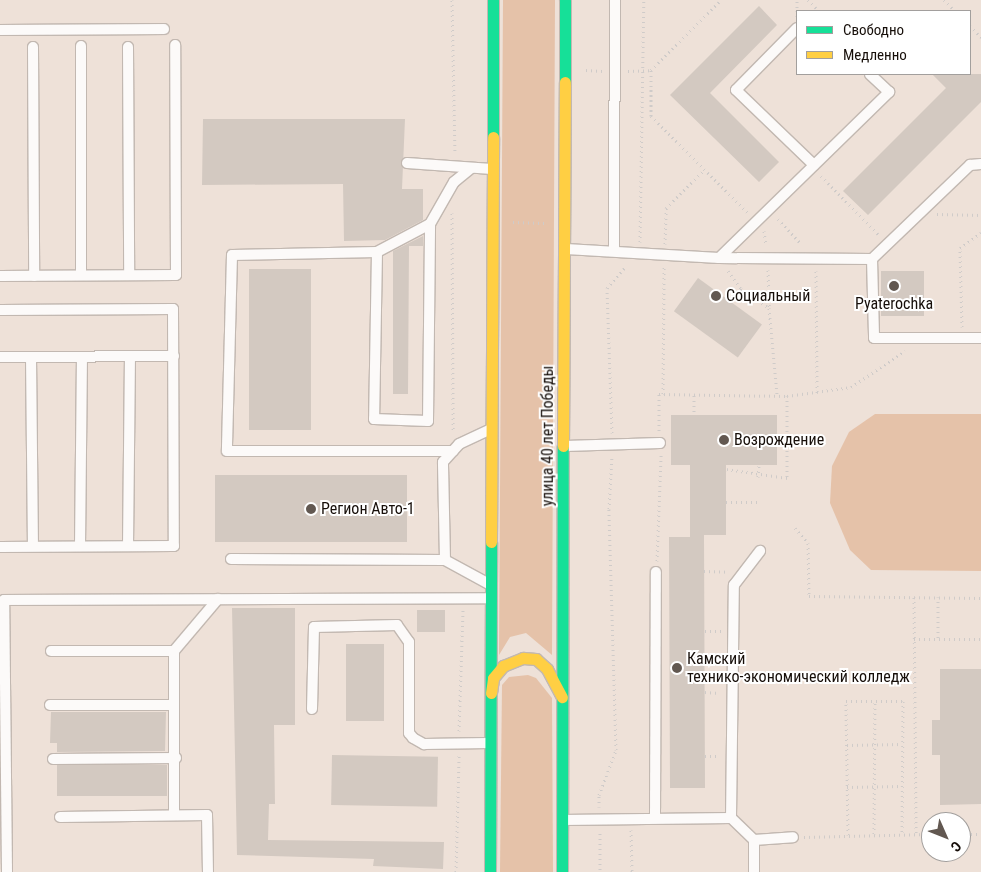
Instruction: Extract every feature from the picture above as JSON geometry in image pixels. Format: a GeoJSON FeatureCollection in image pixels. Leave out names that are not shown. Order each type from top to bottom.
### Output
{"type":"FeatureCollection","features":[{"type":"Feature","properties":{"kind":"street"},"geometry":{"type":"LineString","coordinates":[[490,872],[489,585],[493,0]]}},
{"type":"Feature","properties":{"kind":"street","name":"улица 40 лет Победы"},"geometry":{"type":"LineString","coordinates":[[562,872],[566,250],[565,0]]}},
{"type":"Feature","properties":{"kind":"street"},"geometry":{"type":"LineString","coordinates":[[489,706],[493,678],[503,666],[523,658],[536,660],[547,669],[563,699]]}},
{"type":"Feature","properties":{"kind":"lane"},"geometry":{"type":"LineString","coordinates":[[614,0],[614,250]]}},
{"type":"Feature","properties":{"kind":"lane"},"geometry":{"type":"LineString","coordinates":[[0,30],[164,29]]}},
{"type":"Feature","properties":{"kind":"lane"},"geometry":{"type":"LineString","coordinates":[[796,29],[736,90],[813,166]]}},
{"type":"Feature","properties":{"kind":"lane"},"geometry":{"type":"LineString","coordinates":[[0,276],[176,274],[175,44]]}},
{"type":"Feature","properties":{"kind":"lane"},"geometry":{"type":"LineString","coordinates":[[81,46],[81,275]]}},
{"type":"Feature","properties":{"kind":"lane"},"geometry":{"type":"LineString","coordinates":[[33,47],[34,276]]}},
{"type":"Feature","properties":{"kind":"lane"},"geometry":{"type":"LineString","coordinates":[[128,47],[129,275]]}},
{"type":"Feature","properties":{"kind":"lane"},"geometry":{"type":"LineString","coordinates":[[719,258],[889,92],[871,75]]}},
{"type":"Feature","properties":{"kind":"lane"},"geometry":{"type":"LineString","coordinates":[[407,163],[455,168],[493,169]]}},
{"type":"Feature","properties":{"kind":"lane"},"geometry":{"type":"LineString","coordinates":[[566,250],[665,252],[719,258],[872,259],[884,252],[970,165],[981,164]]}},
{"type":"Feature","properties":{"kind":"lane"},"geometry":{"type":"LineString","coordinates":[[377,252],[374,419],[428,421],[430,224],[454,182],[471,168]]}},
{"type":"Feature","properties":{"kind":"lane"},"geometry":{"type":"LineString","coordinates":[[430,224],[377,252],[232,255],[227,451],[454,451]]}},
{"type":"Feature","properties":{"kind":"lane"},"geometry":{"type":"LineString","coordinates":[[872,259],[874,338],[981,338]]}},
{"type":"Feature","properties":{"kind":"lane"},"geometry":{"type":"LineString","coordinates":[[0,310],[173,309],[174,356],[174,546],[0,546]]}},
{"type":"Feature","properties":{"kind":"lane"},"geometry":{"type":"LineString","coordinates":[[128,546],[130,356]]}},
{"type":"Feature","properties":{"kind":"lane"},"geometry":{"type":"LineString","coordinates":[[0,357],[174,356]]}},
{"type":"Feature","properties":{"kind":"lane"},"geometry":{"type":"LineString","coordinates":[[32,357],[33,546]]}},
{"type":"Feature","properties":{"kind":"lane"},"geometry":{"type":"LineString","coordinates":[[80,546],[82,357]]}},
{"type":"Feature","properties":{"kind":"lane"},"geometry":{"type":"LineString","coordinates":[[445,560],[443,462],[454,451],[490,429]]}},
{"type":"Feature","properties":{"kind":"lane"},"geometry":{"type":"LineString","coordinates":[[564,446],[660,443]]}},
{"type":"Feature","properties":{"kind":"lane"},"geometry":{"type":"LineString","coordinates":[[731,818],[734,585],[760,551]]}},
{"type":"Feature","properties":{"kind":"lane"},"geometry":{"type":"LineString","coordinates":[[231,559],[445,560],[489,585]]}},
{"type":"Feature","properties":{"kind":"lane"},"geometry":{"type":"LineString","coordinates":[[655,817],[656,572]]}},
{"type":"Feature","properties":{"kind":"lane"},"geometry":{"type":"LineString","coordinates":[[7,872],[2,614],[4,600],[489,598]]}},
{"type":"Feature","properties":{"kind":"lane"},"geometry":{"type":"LineString","coordinates":[[174,815],[176,758],[174,650],[218,599]]}},
{"type":"Feature","properties":{"kind":"lane"},"geometry":{"type":"LineString","coordinates":[[312,709],[314,627],[397,625],[409,642],[409,732],[424,744],[489,743]]}},
{"type":"Feature","properties":{"kind":"lane"},"geometry":{"type":"LineString","coordinates":[[51,651],[174,650]]}},
{"type":"Feature","properties":{"kind":"lane"},"geometry":{"type":"LineString","coordinates":[[50,705],[174,705]]}},
{"type":"Feature","properties":{"kind":"lane"},"geometry":{"type":"LineString","coordinates":[[53,759],[176,758]]}},
{"type":"Feature","properties":{"kind":"lane"},"geometry":{"type":"LineString","coordinates":[[60,817],[207,815],[208,872]]}},
{"type":"Feature","properties":{"kind":"lane"},"geometry":{"type":"LineString","coordinates":[[562,820],[631,817],[731,818],[754,840],[754,872]]}},
{"type":"Feature","properties":{"kind":"lane"},"geometry":{"type":"LineString","coordinates":[[754,840],[793,838]]}},
{"type":"Feature","properties":{"kind":"path"},"geometry":{"type":"LineString","coordinates":[[452,0],[455,168]]}},
{"type":"Feature","properties":{"kind":"path"},"geometry":{"type":"LineString","coordinates":[[584,80],[584,70],[651,70],[721,0]]}},
{"type":"Feature","properties":{"kind":"path"},"geometry":{"type":"LineString","coordinates":[[808,0],[818,10]]}},
{"type":"Feature","properties":{"kind":"path"},"geometry":{"type":"LineString","coordinates":[[944,0],[954,10]]}},
{"type":"Feature","properties":{"kind":"path"},"geometry":{"type":"LineString","coordinates":[[971,27],[981,37]]}},
{"type":"Feature","properties":{"kind":"path"},"geometry":{"type":"LineString","coordinates":[[651,70],[651,116],[756,221]]}},
{"type":"Feature","properties":{"kind":"path"},"geometry":{"type":"LineString","coordinates":[[813,166],[880,234],[877,245],[884,252]]}},
{"type":"Feature","properties":{"kind":"path"},"geometry":{"type":"LineString","coordinates":[[663,394],[666,208],[704,170]]}},
{"type":"Feature","properties":{"kind":"path"},"geometry":{"type":"LineString","coordinates":[[454,182],[454,451]]}},
{"type":"Feature","properties":{"kind":"path"},"geometry":{"type":"LineString","coordinates":[[769,210],[801,244]]}},
{"type":"Feature","properties":{"kind":"path"},"geometry":{"type":"LineString","coordinates":[[921,214],[981,215]]}},
{"type":"Feature","properties":{"kind":"path"},"geometry":{"type":"LineString","coordinates":[[504,222],[554,223]]}},
{"type":"Feature","properties":{"kind":"path"},"geometry":{"type":"LineString","coordinates":[[962,338],[960,248],[981,233]]}},
{"type":"Feature","properties":{"kind":"path"},"geometry":{"type":"LineString","coordinates":[[719,258],[742,289],[768,308],[777,395]]}},
{"type":"Feature","properties":{"kind":"path"},"geometry":{"type":"LineString","coordinates":[[816,258],[817,394]]}},
{"type":"Feature","properties":{"kind":"path"},"geometry":{"type":"LineString","coordinates":[[730,300],[742,289]]}},
{"type":"Feature","properties":{"kind":"path"},"geometry":{"type":"LineString","coordinates":[[656,572],[662,504],[659,394],[787,396],[817,394],[851,388],[926,337]]}},
{"type":"Feature","properties":{"kind":"path"},"geometry":{"type":"LineString","coordinates":[[694,395],[694,415]]}},
{"type":"Feature","properties":{"kind":"path"},"geometry":{"type":"LineString","coordinates":[[726,469],[758,477],[787,478],[787,396]]}},
{"type":"Feature","properties":{"kind":"path"},"geometry":{"type":"LineString","coordinates":[[758,477],[759,465]]}},
{"type":"Feature","properties":{"kind":"path"},"geometry":{"type":"LineString","coordinates":[[726,502],[760,502]]}},
{"type":"Feature","properties":{"kind":"path"},"geometry":{"type":"LineString","coordinates":[[794,528],[808,543],[809,596],[981,598]]}},
{"type":"Feature","properties":{"kind":"path"},"geometry":{"type":"LineString","coordinates":[[704,571],[744,572]]}},
{"type":"Feature","properties":{"kind":"path"},"geometry":{"type":"LineString","coordinates":[[914,597],[916,834]]}},
{"type":"Feature","properties":{"kind":"path"},"geometry":{"type":"LineString","coordinates":[[938,597],[938,639]]}},
{"type":"Feature","properties":{"kind":"path"},"geometry":{"type":"LineString","coordinates":[[456,872],[464,598]]}},
{"type":"Feature","properties":{"kind":"path"},"geometry":{"type":"LineString","coordinates":[[914,639],[981,639]]}},
{"type":"Feature","properties":{"kind":"path"},"geometry":{"type":"LineString","coordinates":[[848,835],[846,701],[903,701],[902,834]]}},
{"type":"Feature","properties":{"kind":"path"},"geometry":{"type":"LineString","coordinates":[[874,834],[875,701]]}},
{"type":"Feature","properties":{"kind":"path"},"geometry":{"type":"LineString","coordinates":[[847,746],[902,744]]}},
{"type":"Feature","properties":{"kind":"path"},"geometry":{"type":"LineString","coordinates":[[847,787],[902,786]]}},
{"type":"Feature","properties":{"kind":"path"},"geometry":{"type":"LineString","coordinates":[[631,817],[632,872]]}},
{"type":"Feature","properties":{"kind":"path"},"geometry":{"type":"LineString","coordinates":[[793,838],[921,834]]}},
{"type":"Feature","properties":{"kind":"shaded area"},"geometry":{"type":"Polygon","coordinates":[[[503,0],[555,0],[552,655],[526,633],[510,637],[499,655],[503,0]]]}},
{"type":"Feature","properties":{"kind":"shaded area"},"geometry":{"type":"Polygon","coordinates":[[[875,414],[981,414],[981,571],[871,570],[850,550],[830,503],[832,466],[849,432],[875,414]]]}},
{"type":"Feature","properties":{"kind":"shaded area"},"geometry":{"type":"Polygon","coordinates":[[[528,675],[536,678],[552,698],[553,872],[500,872],[502,685],[509,677],[528,675]]]}},
{"type":"Feature","properties":{"kind":"building"},"geometry":{"type":"Polygon","coordinates":[[[759,6],[777,25],[710,93],[779,162],[759,182],[670,95],[759,6]]]}},
{"type":"Feature","properties":{"kind":"building"},"geometry":{"type":"Polygon","coordinates":[[[981,74],[981,102],[868,215],[843,191],[946,88],[933,75],[981,74]]]}},
{"type":"Feature","properties":{"kind":"building"},"geometry":{"type":"Polygon","coordinates":[[[203,119],[405,119],[402,189],[423,189],[423,220],[385,240],[344,241],[343,184],[202,185],[203,119]]]}},
{"type":"Feature","properties":{"kind":"building"},"geometry":{"type":"Polygon","coordinates":[[[423,236],[423,246],[409,246],[408,394],[393,394],[393,251],[423,236]]]}},
{"type":"Feature","properties":{"kind":"building"},"geometry":{"type":"Polygon","coordinates":[[[249,269],[311,269],[311,430],[249,430],[249,269]]]}},
{"type":"Feature","properties":{"kind":"building"},"geometry":{"type":"Polygon","coordinates":[[[881,271],[924,271],[924,316],[881,316],[881,271]]]}},
{"type":"Feature","properties":{"kind":"building"},"geometry":{"type":"Polygon","coordinates":[[[698,278],[762,324],[738,358],[674,311],[698,278]]]}},
{"type":"Feature","properties":{"kind":"building"},"geometry":{"type":"Polygon","coordinates":[[[671,415],[777,415],[777,465],[726,465],[726,535],[704,535],[705,788],[670,788],[669,537],[690,537],[690,465],[671,465],[671,415]]]}},
{"type":"Feature","properties":{"kind":"building","name":"Регион Авто-1"},"geometry":{"type":"Polygon","coordinates":[[[215,475],[407,475],[407,542],[215,542],[215,475]]]}},
{"type":"Feature","properties":{"kind":"building"},"geometry":{"type":"Polygon","coordinates":[[[232,608],[295,608],[295,725],[274,725],[275,804],[269,804],[268,840],[444,842],[443,869],[373,866],[374,859],[237,855],[232,608]]]}},
{"type":"Feature","properties":{"kind":"building"},"geometry":{"type":"Polygon","coordinates":[[[417,610],[445,610],[445,632],[417,632],[417,610]]]}},
{"type":"Feature","properties":{"kind":"building"},"geometry":{"type":"Polygon","coordinates":[[[346,644],[384,644],[384,721],[346,721],[346,644]]]}},
{"type":"Feature","properties":{"kind":"building"},"geometry":{"type":"Polygon","coordinates":[[[940,669],[981,669],[981,804],[940,805],[940,755],[932,755],[932,720],[940,720],[940,669]]]}},
{"type":"Feature","properties":{"kind":"building"},"geometry":{"type":"Polygon","coordinates":[[[51,712],[166,712],[165,751],[57,752],[57,743],[50,743],[51,712]]]}},
{"type":"Feature","properties":{"kind":"building"},"geometry":{"type":"Polygon","coordinates":[[[332,755],[438,757],[437,807],[331,805],[332,755]]]}},
{"type":"Feature","properties":{"kind":"building"},"geometry":{"type":"Polygon","coordinates":[[[57,765],[167,765],[167,796],[57,796],[57,765]]]}},
{"type":"Feature","properties":{"kind":"traffic: fast"},"geometry":{"type":"LineString","coordinates":[[493,0],[493,137]]}},
{"type":"Feature","properties":{"kind":"traffic: fast"},"geometry":{"type":"LineString","coordinates":[[565,0],[565,82]]}},
{"type":"Feature","properties":{"kind":"traffic: fast"},"geometry":{"type":"LineString","coordinates":[[562,872],[563,446]]}},
{"type":"Feature","properties":{"kind":"traffic: fast"},"geometry":{"type":"LineString","coordinates":[[490,872],[491,542]]}},
{"type":"Feature","properties":{"kind":"traffic: slow"},"geometry":{"type":"LineString","coordinates":[[563,446],[565,82]]}},
{"type":"Feature","properties":{"kind":"traffic: slow"},"geometry":{"type":"LineString","coordinates":[[491,542],[493,137]]}},
{"type":"Feature","properties":{"kind":"traffic: slow"},"geometry":{"type":"LineString","coordinates":[[491,693],[493,678],[503,666],[523,658],[536,659],[547,669],[562,697]]}},
{"type":"Feature","properties":{"kind":"place","name":"Pyaterochka"},"geometry":{"type":"Point","coordinates":[894,286]}},
{"type":"Feature","properties":{"kind":"place","name":"Социальный"},"geometry":{"type":"Point","coordinates":[716,296]}},
{"type":"Feature","properties":{"kind":"place","name":"Возрождение"},"geometry":{"type":"Point","coordinates":[724,440]}},
{"type":"Feature","properties":{"kind":"place","name":"Регион Авто-1"},"geometry":{"type":"Point","coordinates":[311,509]}},
{"type":"Feature","properties":{"kind":"place","name":"Камский технико-экономический колледж"},"geometry":{"type":"Point","coordinates":[677,668]}}]}
